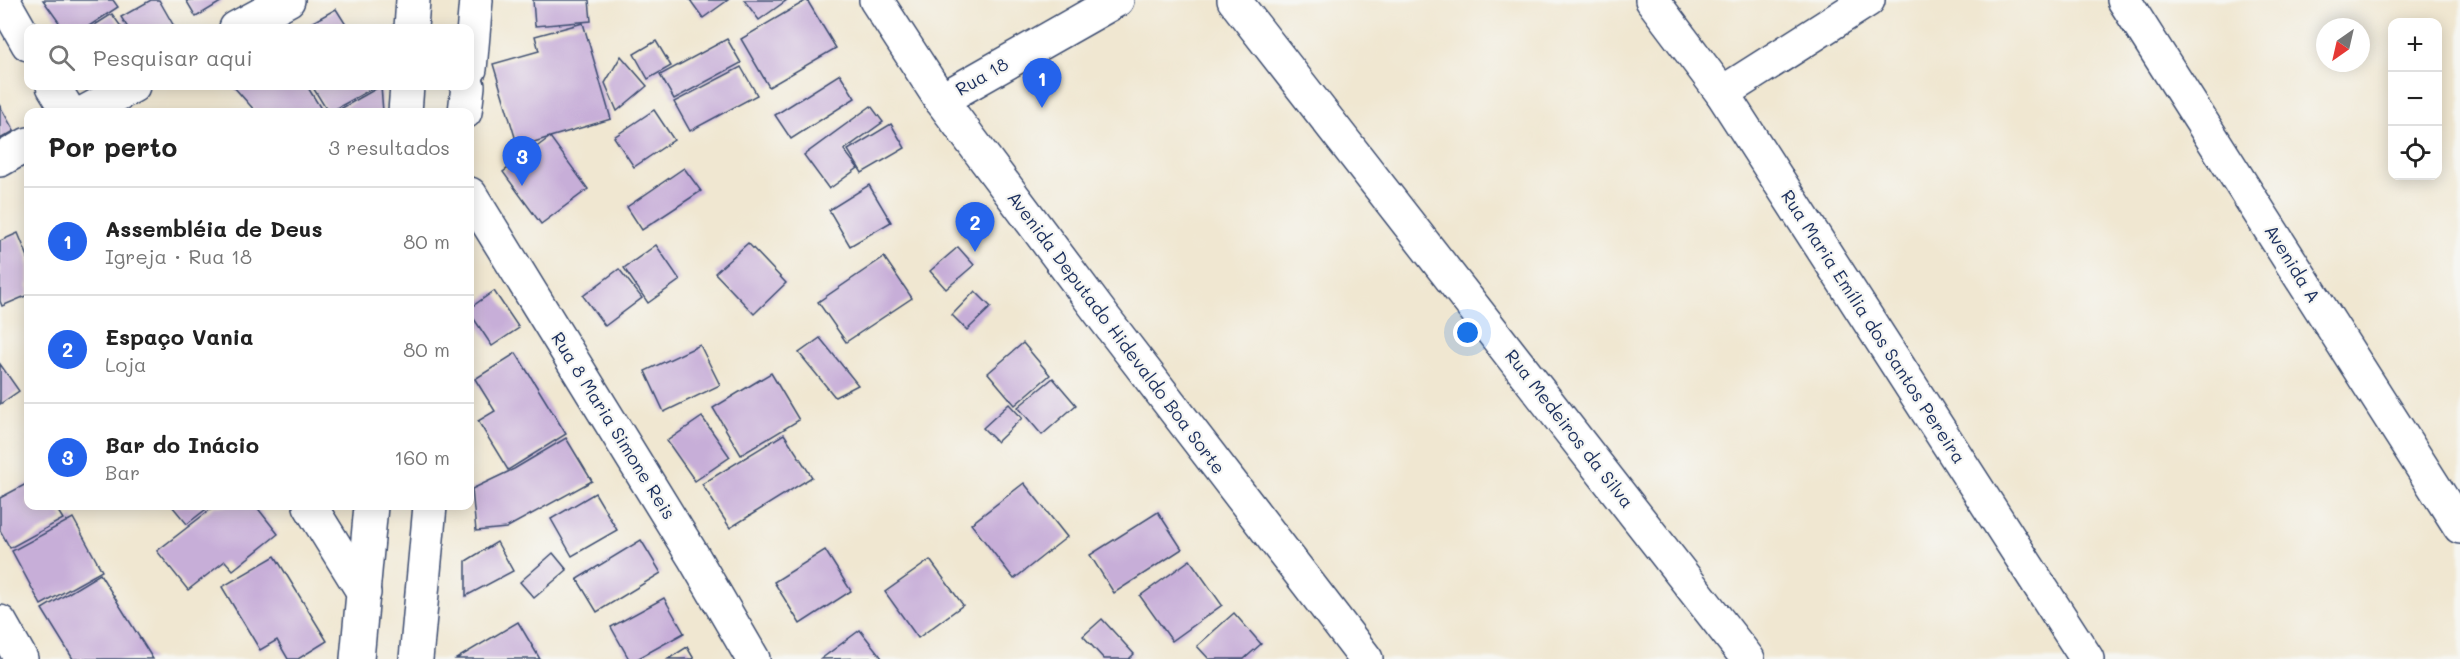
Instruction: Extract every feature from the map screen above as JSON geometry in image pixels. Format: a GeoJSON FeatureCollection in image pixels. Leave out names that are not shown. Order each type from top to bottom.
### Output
{"type":"FeatureCollection","features":[{"type":"Feature","properties":{"kind":"street"},"geometry":{"type":"LineString","coordinates":[[3,0],[24,37]]}},
{"type":"Feature","properties":{"kind":"street"},"geometry":{"type":"LineString","coordinates":[[243,24],[288,0]]}},
{"type":"Feature","properties":{"kind":"street"},"geometry":{"type":"LineString","coordinates":[[411,24],[413,0]]}},
{"type":"Feature","properties":{"kind":"street"},"geometry":{"type":"LineString","coordinates":[[474,24],[476,0]]}},
{"type":"Feature","properties":{"kind":"street","name":"Avenida Deputado Hidevaldo Boa Sorte"},"geometry":{"type":"LineString","coordinates":[[876,0],[941,100],[1097,309],[1366,659]]}},
{"type":"Feature","properties":{"kind":"street","name":"Rua 18"},"geometry":{"type":"LineString","coordinates":[[941,100],[1118,0]]}},
{"type":"Feature","properties":{"kind":"street","name":"Rua Medeiros da Silva"},"geometry":{"type":"LineString","coordinates":[[1234,0],[1748,659]]}},
{"type":"Feature","properties":{"kind":"street","name":"Rua Maria Emília dos Santos Pereira"},"geometry":{"type":"LineString","coordinates":[[1652,0],[1722,93],[2087,659]]}},
{"type":"Feature","properties":{"kind":"street"},"geometry":{"type":"LineString","coordinates":[[1722,93],[1868,0]]}},
{"type":"Feature","properties":{"kind":"street","name":"Avenida A"},"geometry":{"type":"LineString","coordinates":[[2124,0],[2460,527]]}},
{"type":"Feature","properties":{"kind":"street"},"geometry":{"type":"LineString","coordinates":[[55,90],[67,108]]}},
{"type":"Feature","properties":{"kind":"street"},"geometry":{"type":"LineString","coordinates":[[92,108],[126,90]]}},
{"type":"Feature","properties":{"kind":"street"},"geometry":{"type":"LineString","coordinates":[[405,108],[407,90]]}},
{"type":"Feature","properties":{"kind":"street"},"geometry":{"type":"LineString","coordinates":[[465,108],[468,90]]}},
{"type":"Feature","properties":{"kind":"street"},"geometry":{"type":"LineString","coordinates":[[0,160],[24,146]]}},
{"type":"Feature","properties":{"kind":"street","name":"Rua 8 Maria Simone Reis"},"geometry":{"type":"LineString","coordinates":[[474,200],[693,556],[753,659]]}},
{"type":"Feature","properties":{"kind":"street"},"geometry":{"type":"LineString","coordinates":[[312,510],[364,593]]}},
{"type":"Feature","properties":{"kind":"street"},"geometry":{"type":"LineString","coordinates":[[357,659],[371,510]]}},
{"type":"Feature","properties":{"kind":"street"},"geometry":{"type":"LineString","coordinates":[[416,659],[430,510]]}},
{"type":"Feature","properties":{"kind":"street"},"geometry":{"type":"LineString","coordinates":[[0,622],[21,659]]}},
{"type":"Feature","properties":{"kind":"building"},"geometry":{"type":"Polygon","coordinates":[[[43,0],[113,0],[118,7],[92,24],[60,24],[43,0]]]}},
{"type":"Feature","properties":{"kind":"building"},"geometry":{"type":"Polygon","coordinates":[[[151,0],[159,0],[173,24],[125,24],[121,17],[151,0]]]}},
{"type":"Feature","properties":{"kind":"building"},"geometry":{"type":"Polygon","coordinates":[[[186,0],[224,0],[196,17],[186,0]]]}},
{"type":"Feature","properties":{"kind":"building"},"geometry":{"type":"Polygon","coordinates":[[[533,0],[589,0],[591,21],[535,26],[533,0]]]}},
{"type":"Feature","properties":{"kind":"building"},"geometry":{"type":"Polygon","coordinates":[[[690,0],[728,0],[703,18],[690,0]]]}},
{"type":"Feature","properties":{"kind":"building"},"geometry":{"type":"Polygon","coordinates":[[[744,0],[787,0],[759,20],[744,0]]]}},
{"type":"Feature","properties":{"kind":"building"},"geometry":{"type":"Polygon","coordinates":[[[807,0],[836,48],[769,87],[741,39],[807,0]]]}},
{"type":"Feature","properties":{"kind":"building"},"geometry":{"type":"Polygon","coordinates":[[[336,9],[345,24],[309,24],[336,9]]]}},
{"type":"Feature","properties":{"kind":"building"},"geometry":{"type":"Polygon","coordinates":[[[112,14],[119,24],[96,24],[112,14]]]}},
{"type":"Feature","properties":{"kind":"building"},"geometry":{"type":"Polygon","coordinates":[[[583,23],[611,119],[518,147],[493,64],[539,51],[535,36],[583,23]]]}},
{"type":"Feature","properties":{"kind":"building"},"geometry":{"type":"Polygon","coordinates":[[[727,39],[741,63],[674,99],[660,75],[727,39]]]}},
{"type":"Feature","properties":{"kind":"building"},"geometry":{"type":"Polygon","coordinates":[[[656,41],[671,66],[648,79],[634,54],[656,41]]]}},
{"type":"Feature","properties":{"kind":"building"},"geometry":{"type":"Polygon","coordinates":[[[621,56],[647,86],[617,111],[605,83],[621,56]]]}},
{"type":"Feature","properties":{"kind":"building"},"geometry":{"type":"Polygon","coordinates":[[[741,67],[757,95],[690,131],[674,102],[741,67]]]}},
{"type":"Feature","properties":{"kind":"building"},"geometry":{"type":"Polygon","coordinates":[[[840,74],[855,98],[791,139],[775,115],[840,74]]]}},
{"type":"Feature","properties":{"kind":"building"},"geometry":{"type":"Polygon","coordinates":[[[237,90],[309,90],[321,108],[252,108],[237,90]]]}},
{"type":"Feature","properties":{"kind":"building"},"geometry":{"type":"Polygon","coordinates":[[[314,90],[370,90],[337,108],[326,108],[314,90]]]}},
{"type":"Feature","properties":{"kind":"building"},"geometry":{"type":"Polygon","coordinates":[[[374,90],[381,90],[383,108],[342,108],[374,90]]]}},
{"type":"Feature","properties":{"kind":"building"},"geometry":{"type":"Polygon","coordinates":[[[0,106],[14,131],[0,139],[0,106]]]}},
{"type":"Feature","properties":{"kind":"building"},"geometry":{"type":"Polygon","coordinates":[[[871,106],[883,122],[844,150],[858,168],[829,189],[804,155],[871,106]]]}},
{"type":"Feature","properties":{"kind":"building"},"geometry":{"type":"Polygon","coordinates":[[[654,110],[674,140],[634,167],[614,137],[654,110]]]}},
{"type":"Feature","properties":{"kind":"building"},"geometry":{"type":"Polygon","coordinates":[[[891,124],[905,148],[862,173],[848,150],[891,124]]]}},
{"type":"Feature","properties":{"kind":"building"},"geometry":{"type":"Polygon","coordinates":[[[550,137],[588,189],[541,224],[503,172],[550,137]]]}},
{"type":"Feature","properties":{"kind":"building"},"geometry":{"type":"Polygon","coordinates":[[[684,168],[701,191],[642,230],[627,207],[684,168]]]}},
{"type":"Feature","properties":{"kind":"building"},"geometry":{"type":"Polygon","coordinates":[[[869,185],[891,222],[850,246],[829,210],[869,185]]]}},
{"type":"Feature","properties":{"kind":"building"},"geometry":{"type":"Polygon","coordinates":[[[18,233],[24,247],[24,297],[2,306],[0,301],[0,241],[18,233]]]}},
{"type":"Feature","properties":{"kind":"building"},"geometry":{"type":"Polygon","coordinates":[[[748,243],[786,283],[754,314],[715,273],[748,243]]]}},
{"type":"Feature","properties":{"kind":"building"},"geometry":{"type":"Polygon","coordinates":[[[656,245],[680,280],[648,303],[624,268],[656,245]]]}},
{"type":"Feature","properties":{"kind":"building"},"geometry":{"type":"Polygon","coordinates":[[[958,247],[974,265],[946,289],[930,271],[958,247]]]}},
{"type":"Feature","properties":{"kind":"building"},"geometry":{"type":"Polygon","coordinates":[[[884,257],[912,298],[846,342],[818,302],[884,257]]]}},
{"type":"Feature","properties":{"kind":"building"},"geometry":{"type":"Polygon","coordinates":[[[619,269],[642,298],[605,326],[583,296],[619,269]]]}},
{"type":"Feature","properties":{"kind":"building"},"geometry":{"type":"Polygon","coordinates":[[[494,291],[519,328],[492,346],[474,319],[474,305],[494,291]]]}},
{"type":"Feature","properties":{"kind":"building"},"geometry":{"type":"Polygon","coordinates":[[[975,291],[991,307],[967,330],[952,315],[975,291]]]}},
{"type":"Feature","properties":{"kind":"building"},"geometry":{"type":"Polygon","coordinates":[[[820,338],[858,385],[835,397],[799,353],[820,338]]]}},
{"type":"Feature","properties":{"kind":"building"},"geometry":{"type":"Polygon","coordinates":[[[1023,343],[1050,375],[1015,405],[988,373],[1023,343]]]}},
{"type":"Feature","properties":{"kind":"building"},"geometry":{"type":"Polygon","coordinates":[[[700,345],[720,385],[664,412],[645,371],[700,345]]]}},
{"type":"Feature","properties":{"kind":"building"},"geometry":{"type":"Polygon","coordinates":[[[516,353],[566,434],[508,470],[478,421],[495,411],[475,379],[516,353]]]}},
{"type":"Feature","properties":{"kind":"building"},"geometry":{"type":"Polygon","coordinates":[[[0,364],[19,391],[0,404],[0,364]]]}},
{"type":"Feature","properties":{"kind":"building"},"geometry":{"type":"Polygon","coordinates":[[[771,373],[799,420],[741,455],[713,408],[771,373]]]}},
{"type":"Feature","properties":{"kind":"building"},"geometry":{"type":"Polygon","coordinates":[[[1053,378],[1076,405],[1042,435],[1018,407],[1053,378]]]}},
{"type":"Feature","properties":{"kind":"building"},"geometry":{"type":"Polygon","coordinates":[[[1009,404],[1022,418],[997,442],[983,428],[1009,404]]]}},
{"type":"Feature","properties":{"kind":"building"},"geometry":{"type":"Polygon","coordinates":[[[702,417],[730,457],[695,481],[667,441],[702,417]]]}},
{"type":"Feature","properties":{"kind":"building"},"geometry":{"type":"Polygon","coordinates":[[[784,434],[812,477],[730,528],[702,484],[784,434]]]}},
{"type":"Feature","properties":{"kind":"building"},"geometry":{"type":"Polygon","coordinates":[[[566,438],[592,481],[506,528],[476,531],[474,488],[514,469],[566,438]]]}},
{"type":"Feature","properties":{"kind":"building"},"geometry":{"type":"Polygon","coordinates":[[[1024,483],[1067,537],[1014,579],[971,524],[1024,483]]]}},
{"type":"Feature","properties":{"kind":"building"},"geometry":{"type":"Polygon","coordinates":[[[24,485],[24,510],[57,510],[63,519],[10,548],[0,530],[0,498],[24,485]]]}},
{"type":"Feature","properties":{"kind":"building"},"geometry":{"type":"Polygon","coordinates":[[[595,493],[617,530],[572,556],[551,519],[595,493]]]}},
{"type":"Feature","properties":{"kind":"building"},"geometry":{"type":"Polygon","coordinates":[[[175,510],[205,510],[187,524],[175,510]]]}},
{"type":"Feature","properties":{"kind":"building"},"geometry":{"type":"Polygon","coordinates":[[[210,510],[259,510],[278,534],[233,570],[225,561],[188,590],[157,551],[210,510]]]}},
{"type":"Feature","properties":{"kind":"building"},"geometry":{"type":"Polygon","coordinates":[[[1158,512],[1182,549],[1114,593],[1090,555],[1158,512]]]}},
{"type":"Feature","properties":{"kind":"building"},"geometry":{"type":"Polygon","coordinates":[[[73,518],[102,571],[41,605],[12,551],[73,518]]]}},
{"type":"Feature","properties":{"kind":"building"},"geometry":{"type":"Polygon","coordinates":[[[641,540],[661,573],[597,612],[577,579],[641,540]]]}},
{"type":"Feature","properties":{"kind":"building"},"geometry":{"type":"Polygon","coordinates":[[[497,542],[513,571],[466,596],[466,561],[497,542]]]}},
{"type":"Feature","properties":{"kind":"building"},"geometry":{"type":"Polygon","coordinates":[[[825,550],[851,591],[800,624],[774,582],[825,550]]]}},
{"type":"Feature","properties":{"kind":"building"},"geometry":{"type":"Polygon","coordinates":[[[553,553],[567,570],[534,598],[520,582],[553,553]]]}},
{"type":"Feature","properties":{"kind":"building"},"geometry":{"type":"Polygon","coordinates":[[[275,556],[327,641],[298,659],[288,659],[277,640],[260,650],[222,587],[275,556]]]}},
{"type":"Feature","properties":{"kind":"building"},"geometry":{"type":"Polygon","coordinates":[[[930,560],[963,605],[918,638],[885,592],[930,560]]]}},
{"type":"Feature","properties":{"kind":"building"},"geometry":{"type":"Polygon","coordinates":[[[1190,560],[1222,605],[1172,641],[1140,596],[1190,560]]]}},
{"type":"Feature","properties":{"kind":"building"},"geometry":{"type":"Polygon","coordinates":[[[100,574],[153,659],[73,659],[42,609],[100,574]]]}},
{"type":"Feature","properties":{"kind":"building"},"geometry":{"type":"Polygon","coordinates":[[[664,598],[684,633],[637,659],[629,659],[611,627],[664,598]]]}},
{"type":"Feature","properties":{"kind":"building"},"geometry":{"type":"Polygon","coordinates":[[[1234,613],[1261,644],[1244,659],[1209,659],[1197,646],[1234,613]]]}},
{"type":"Feature","properties":{"kind":"building"},"geometry":{"type":"Polygon","coordinates":[[[1102,619],[1134,654],[1129,659],[1104,659],[1083,636],[1102,619]]]}},
{"type":"Feature","properties":{"kind":"building"},"geometry":{"type":"Polygon","coordinates":[[[518,622],[540,659],[456,659],[518,622]]]}},
{"type":"Feature","properties":{"kind":"building"},"geometry":{"type":"Polygon","coordinates":[[[860,630],[882,658],[821,659],[860,630]]]}},
{"type":"Feature","properties":{"kind":"building"},"geometry":{"type":"Polygon","coordinates":[[[687,647],[694,659],[668,659],[687,647]]]}},
{"type":"Feature","properties":{"kind":"place","name":"Assembléia de Deus"},"geometry":{"type":"Point","coordinates":[1042,108]}},
{"type":"Feature","properties":{"kind":"place","name":"Bar do Inácio"},"geometry":{"type":"Point","coordinates":[522,186]}},
{"type":"Feature","properties":{"kind":"place","name":"Espaço Vania"},"geometry":{"type":"Point","coordinates":[975,252]}}]}
